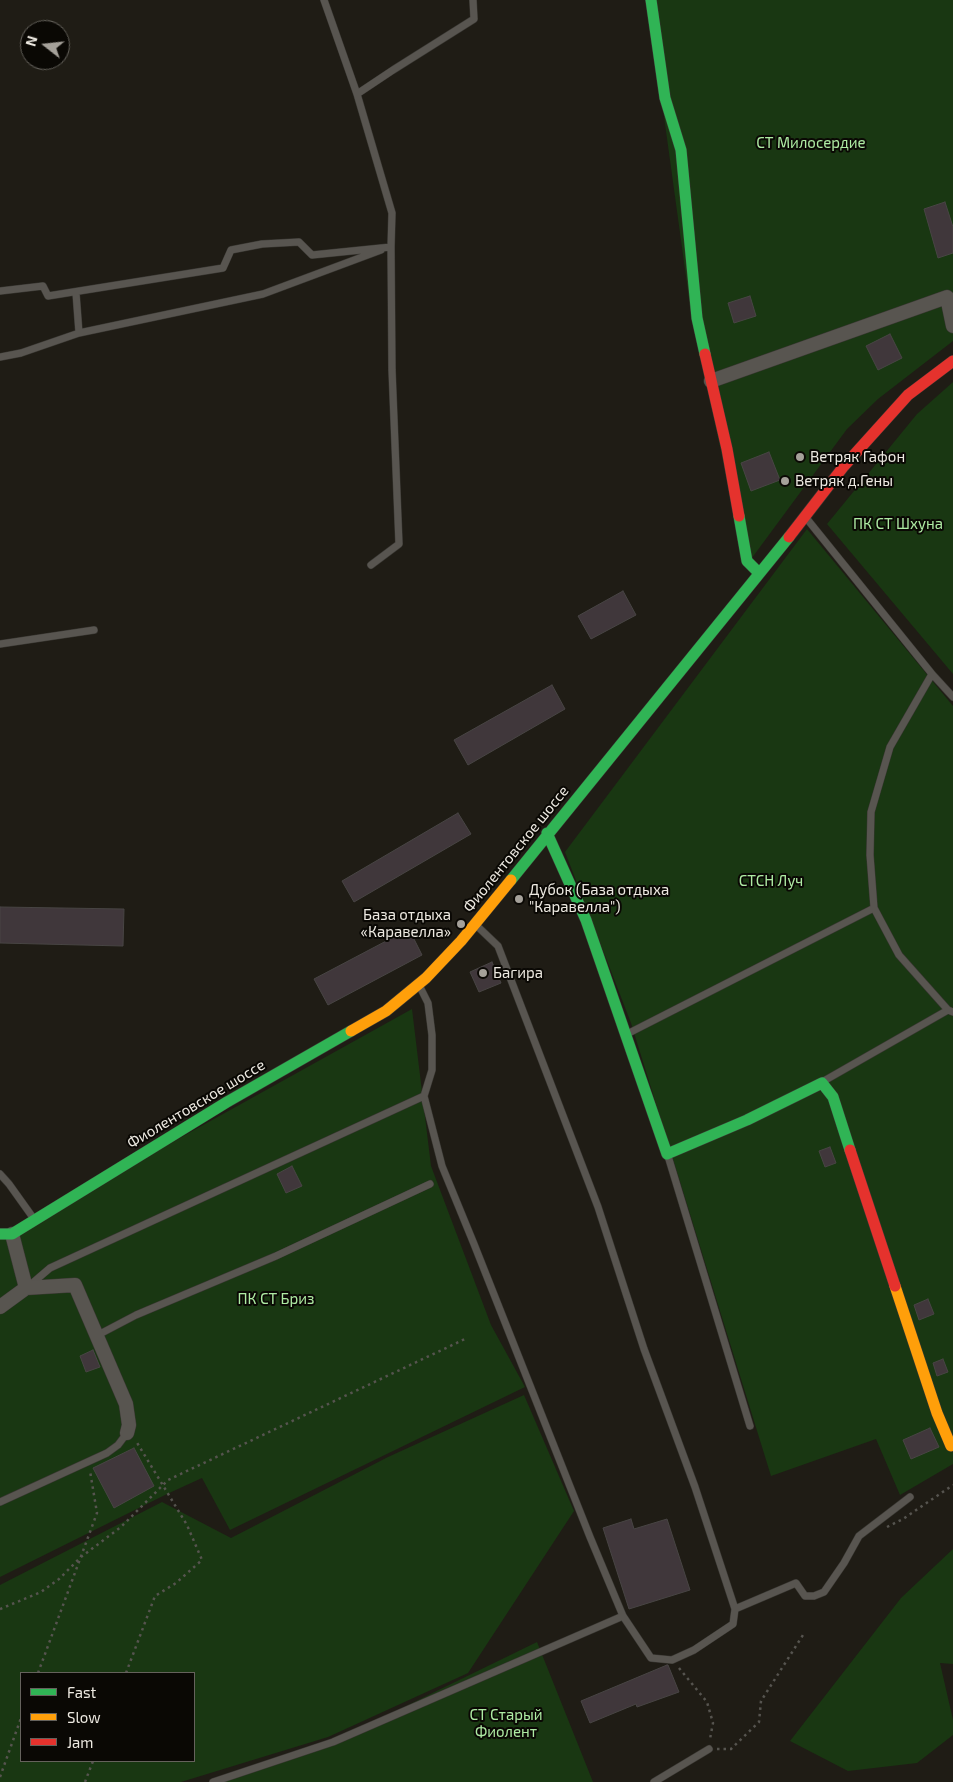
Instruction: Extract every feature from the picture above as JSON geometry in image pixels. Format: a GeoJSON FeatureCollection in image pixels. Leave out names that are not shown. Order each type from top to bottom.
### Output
{"type":"FeatureCollection","features":[{"type":"Feature","properties":{"kind":"street"},"geometry":{"type":"LineString","coordinates":[[650,0],[666,98],[682,150],[697,318],[727,449],[747,561],[759,573]]}},
{"type":"Feature","properties":{"kind":"street"},"geometry":{"type":"LineString","coordinates":[[711,381],[947,297],[953,326]]}},
{"type":"Feature","properties":{"kind":"street","name":"Фиолентовское шоссе"},"geometry":{"type":"LineString","coordinates":[[6,1234],[386,1010],[419,984],[475,924],[805,517],[844,466],[908,395],[953,360]]}},
{"type":"Feature","properties":{"kind":"street"},"geometry":{"type":"LineString","coordinates":[[548,833],[586,920],[667,1154],[747,1120],[822,1083],[833,1097],[937,1413],[952,1445]]}},
{"type":"Feature","properties":{"kind":"street"},"geometry":{"type":"LineString","coordinates":[[6,1234],[26,1288]]}},
{"type":"Feature","properties":{"kind":"street"},"geometry":{"type":"LineString","coordinates":[[0,1307],[26,1288],[74,1286],[126,1404],[129,1425],[128,1433]]}},
{"type":"Feature","properties":{"kind":"lane"},"geometry":{"type":"LineString","coordinates":[[324,0],[357,94],[392,213],[392,370],[399,544],[371,565]]}},
{"type":"Feature","properties":{"kind":"lane"},"geometry":{"type":"LineString","coordinates":[[357,94],[474,19],[473,0]]}},
{"type":"Feature","properties":{"kind":"lane"},"geometry":{"type":"LineString","coordinates":[[0,290],[43,286],[48,296],[223,268],[230,250],[262,244],[299,242],[312,255],[391,247]]}},
{"type":"Feature","properties":{"kind":"lane"},"geometry":{"type":"LineString","coordinates":[[0,357],[21,353],[79,333],[262,294],[391,247]]}},
{"type":"Feature","properties":{"kind":"lane"},"geometry":{"type":"LineString","coordinates":[[76,293],[79,333]]}},
{"type":"Feature","properties":{"kind":"lane"},"geometry":{"type":"LineString","coordinates":[[805,517],[812,523],[932,674],[953,697]]}},
{"type":"Feature","properties":{"kind":"lane"},"geometry":{"type":"LineString","coordinates":[[0,644],[94,630]]}},
{"type":"Feature","properties":{"kind":"lane"},"geometry":{"type":"LineString","coordinates":[[822,1083],[950,1011],[899,954],[874,908],[870,855],[871,812],[890,747],[932,674]]}},
{"type":"Feature","properties":{"kind":"lane"},"geometry":{"type":"LineString","coordinates":[[626,1035],[874,908]]}},
{"type":"Feature","properties":{"kind":"lane"},"geometry":{"type":"LineString","coordinates":[[419,984],[428,1003],[432,1035],[432,1070],[424,1096],[442,1166],[623,1616],[651,1658],[672,1660],[694,1650],[733,1624],[735,1609],[696,1487],[644,1348],[598,1207],[498,946],[475,924]]}},
{"type":"Feature","properties":{"kind":"lane"},"geometry":{"type":"LineString","coordinates":[[26,1288],[50,1268],[424,1096]]}},
{"type":"Feature","properties":{"kind":"lane"},"geometry":{"type":"LineString","coordinates":[[667,1154],[750,1426]]}},
{"type":"Feature","properties":{"kind":"lane"},"geometry":{"type":"LineString","coordinates":[[0,1174],[34,1219]]}},
{"type":"Feature","properties":{"kind":"lane"},"geometry":{"type":"LineString","coordinates":[[96,1336],[136,1315],[276,1256],[430,1184]]}},
{"type":"Feature","properties":{"kind":"lane"},"geometry":{"type":"LineString","coordinates":[[0,1502],[107,1453],[118,1445],[128,1433]]}},
{"type":"Feature","properties":{"kind":"lane"},"geometry":{"type":"LineString","coordinates":[[735,1609],[796,1583],[805,1596],[814,1596],[824,1592],[844,1563],[859,1536],[910,1497]]}},
{"type":"Feature","properties":{"kind":"lane"},"geometry":{"type":"LineString","coordinates":[[213,1782],[333,1742],[623,1616]]}},
{"type":"Feature","properties":{"kind":"lane"},"geometry":{"type":"LineString","coordinates":[[654,1782],[709,1749]]}},
{"type":"Feature","properties":{"kind":"path"},"geometry":{"type":"LineString","coordinates":[[0,1609],[41,1592],[59,1579],[81,1557],[121,1528],[168,1480],[465,1339]]}},
{"type":"Feature","properties":{"kind":"path"},"geometry":{"type":"LineString","coordinates":[[126,1672],[155,1596],[176,1583],[202,1560],[186,1525],[139,1445],[128,1433]]}},
{"type":"Feature","properties":{"kind":"path"},"geometry":{"type":"LineString","coordinates":[[38,1672],[97,1512],[88,1461]]}},
{"type":"Feature","properties":{"kind":"path"},"geometry":{"type":"LineString","coordinates":[[888,1528],[953,1485]]}},
{"type":"Feature","properties":{"kind":"path"},"geometry":{"type":"LineString","coordinates":[[672,1660],[707,1702],[713,1723],[709,1749],[731,1749],[759,1722],[761,1701],[803,1635]]}},
{"type":"Feature","properties":{"kind":"path"},"geometry":{"type":"LineString","coordinates":[[0,1777],[20,1721]]}},
{"type":"Feature","properties":{"kind":"path"},"geometry":{"type":"LineString","coordinates":[[85,1782],[93,1762]]}},
{"type":"Feature","properties":{"kind":"green space","name":"СТ Милосердие"},"geometry":{"type":"Polygon","coordinates":[[[648,0],[953,0],[953,341],[878,399],[847,429],[746,566],[691,313],[648,0]]]}},
{"type":"Feature","properties":{"kind":"green space","name":"ПК СТ Шхуна"},"geometry":{"type":"Polygon","coordinates":[[[953,382],[953,674],[827,524],[917,414],[953,382]]]}},
{"type":"Feature","properties":{"kind":"green space","name":"СТСН Луч"},"geometry":{"type":"Polygon","coordinates":[[[807,529],[953,706],[953,1464],[900,1495],[876,1439],[771,1476],[631,1023],[565,852],[807,529]]]}},
{"type":"Feature","properties":{"kind":"green space","name":"ПК СТ Бриз"},"geometry":{"type":"Polygon","coordinates":[[[412,1009],[431,1166],[491,1325],[525,1387],[230,1530],[202,1478],[0,1577],[0,1231],[34,1219],[412,1009]]]}},
{"type":"Feature","properties":{"kind":"green space"},"geometry":{"type":"Polygon","coordinates":[[[524,1395],[574,1511],[468,1673],[328,1737],[181,1782],[0,1782],[0,1585],[162,1502],[231,1538],[388,1457],[524,1395]]]}},
{"type":"Feature","properties":{"kind":"green space"},"geometry":{"type":"Polygon","coordinates":[[[953,1549],[953,1664],[940,1663],[953,1720],[953,1735],[917,1763],[848,1771],[790,1741],[901,1598],[953,1549]]]}},
{"type":"Feature","properties":{"kind":"green space","name":"СТ Старый Фиолент"},"geometry":{"type":"Polygon","coordinates":[[[537,1642],[593,1782],[213,1782],[322,1747],[537,1642]]]}},
{"type":"Feature","properties":{"kind":"building"},"geometry":{"type":"Polygon","coordinates":[[[945,202],[953,227],[953,253],[938,258],[924,209],[945,202]]]}},
{"type":"Feature","properties":{"kind":"building"},"geometry":{"type":"Polygon","coordinates":[[[750,296],[756,316],[734,323],[728,303],[750,296]]]}},
{"type":"Feature","properties":{"kind":"building"},"geometry":{"type":"Polygon","coordinates":[[[890,334],[902,358],[878,370],[866,346],[890,334]]]}},
{"type":"Feature","properties":{"kind":"building"},"geometry":{"type":"Polygon","coordinates":[[[769,452],[780,480],[751,491],[741,463],[769,452]]]}},
{"type":"Feature","properties":{"kind":"building"},"geometry":{"type":"Polygon","coordinates":[[[623,591],[636,615],[591,639],[578,616],[623,591]]]}},
{"type":"Feature","properties":{"kind":"building"},"geometry":{"type":"Polygon","coordinates":[[[552,685],[565,709],[468,765],[454,740],[552,685]]]}},
{"type":"Feature","properties":{"kind":"building"},"geometry":{"type":"Polygon","coordinates":[[[458,813],[471,834],[354,902],[342,881],[458,813]]]}},
{"type":"Feature","properties":{"kind":"building"},"geometry":{"type":"Polygon","coordinates":[[[0,907],[124,909],[123,946],[0,943],[0,907]]]}},
{"type":"Feature","properties":{"kind":"building"},"geometry":{"type":"Polygon","coordinates":[[[409,929],[422,955],[328,1005],[314,979],[409,929]]]}},
{"type":"Feature","properties":{"kind":"building"},"geometry":{"type":"Polygon","coordinates":[[[492,962],[501,983],[479,992],[470,972],[492,962]]]}},
{"type":"Feature","properties":{"kind":"building"},"geometry":{"type":"Polygon","coordinates":[[[830,1147],[836,1163],[825,1167],[819,1151],[830,1147]]]}},
{"type":"Feature","properties":{"kind":"building"},"geometry":{"type":"Polygon","coordinates":[[[292,1166],[302,1186],[286,1193],[277,1174],[292,1166]]]}},
{"type":"Feature","properties":{"kind":"building"},"geometry":{"type":"Polygon","coordinates":[[[928,1299],[934,1314],[919,1320],[914,1305],[928,1299]]]}},
{"type":"Feature","properties":{"kind":"building"},"geometry":{"type":"Polygon","coordinates":[[[93,1350],[100,1367],[86,1372],[80,1356],[93,1350]]]}},
{"type":"Feature","properties":{"kind":"building"},"geometry":{"type":"Polygon","coordinates":[[[943,1359],[948,1372],[937,1376],[933,1363],[943,1359]]]}},
{"type":"Feature","properties":{"kind":"building"},"geometry":{"type":"Polygon","coordinates":[[[930,1428],[939,1447],[911,1459],[903,1440],[930,1428]]]}},
{"type":"Feature","properties":{"kind":"building"},"geometry":{"type":"Polygon","coordinates":[[[134,1448],[154,1486],[114,1508],[93,1468],[134,1448]]]}},
{"type":"Feature","properties":{"kind":"building"},"geometry":{"type":"Polygon","coordinates":[[[631,1519],[634,1529],[667,1519],[690,1590],[629,1609],[603,1528],[631,1519]]]}},
{"type":"Feature","properties":{"kind":"building"},"geometry":{"type":"Polygon","coordinates":[[[667,1665],[679,1692],[637,1707],[636,1704],[590,1723],[581,1701],[667,1665]]]}},
{"type":"Feature","properties":{"kind":"traffic: fast"},"geometry":{"type":"LineString","coordinates":[[651,0],[665,98],[681,150],[697,318],[705,354]]}},
{"type":"Feature","properties":{"kind":"traffic: fast"},"geometry":{"type":"LineString","coordinates":[[739,516],[747,561],[759,573]]}},
{"type":"Feature","properties":{"kind":"traffic: fast"},"geometry":{"type":"LineString","coordinates":[[511,880],[789,537]]}},
{"type":"Feature","properties":{"kind":"traffic: fast"},"geometry":{"type":"LineString","coordinates":[[547,833],[586,920],[667,1154],[747,1120],[822,1083],[833,1097],[850,1150]]}},
{"type":"Feature","properties":{"kind":"traffic: fast"},"geometry":{"type":"LineString","coordinates":[[0,1234],[12,1234],[227,1102],[351,1031]]}},
{"type":"Feature","properties":{"kind":"traffic: slow"},"geometry":{"type":"LineString","coordinates":[[351,1031],[386,1011],[426,978],[461,941],[511,880]]}},
{"type":"Feature","properties":{"kind":"traffic: slow"},"geometry":{"type":"LineString","coordinates":[[895,1286],[937,1413],[951,1446]]}},
{"type":"Feature","properties":{"kind":"traffic: jam"},"geometry":{"type":"LineString","coordinates":[[705,354],[727,449],[739,516]]}},
{"type":"Feature","properties":{"kind":"traffic: jam"},"geometry":{"type":"LineString","coordinates":[[789,537],[844,466],[908,395],[953,361]]}},
{"type":"Feature","properties":{"kind":"traffic: jam"},"geometry":{"type":"LineString","coordinates":[[850,1150],[895,1286]]}},
{"type":"Feature","properties":{"kind":"place","name":"Ветряк Гафон"},"geometry":{"type":"Point","coordinates":[800,457]}},
{"type":"Feature","properties":{"kind":"place","name":"Ветряк д.Гены"},"geometry":{"type":"Point","coordinates":[785,481]}},
{"type":"Feature","properties":{"kind":"place","name":"Дубок (База отдыха \"Каравелла\")"},"geometry":{"type":"Point","coordinates":[519,899]}},
{"type":"Feature","properties":{"kind":"place","name":"База отдыха «Каравелла»"},"geometry":{"type":"Point","coordinates":[461,924]}},
{"type":"Feature","properties":{"kind":"place","name":"Багира"},"geometry":{"type":"Point","coordinates":[483,973]}}]}
